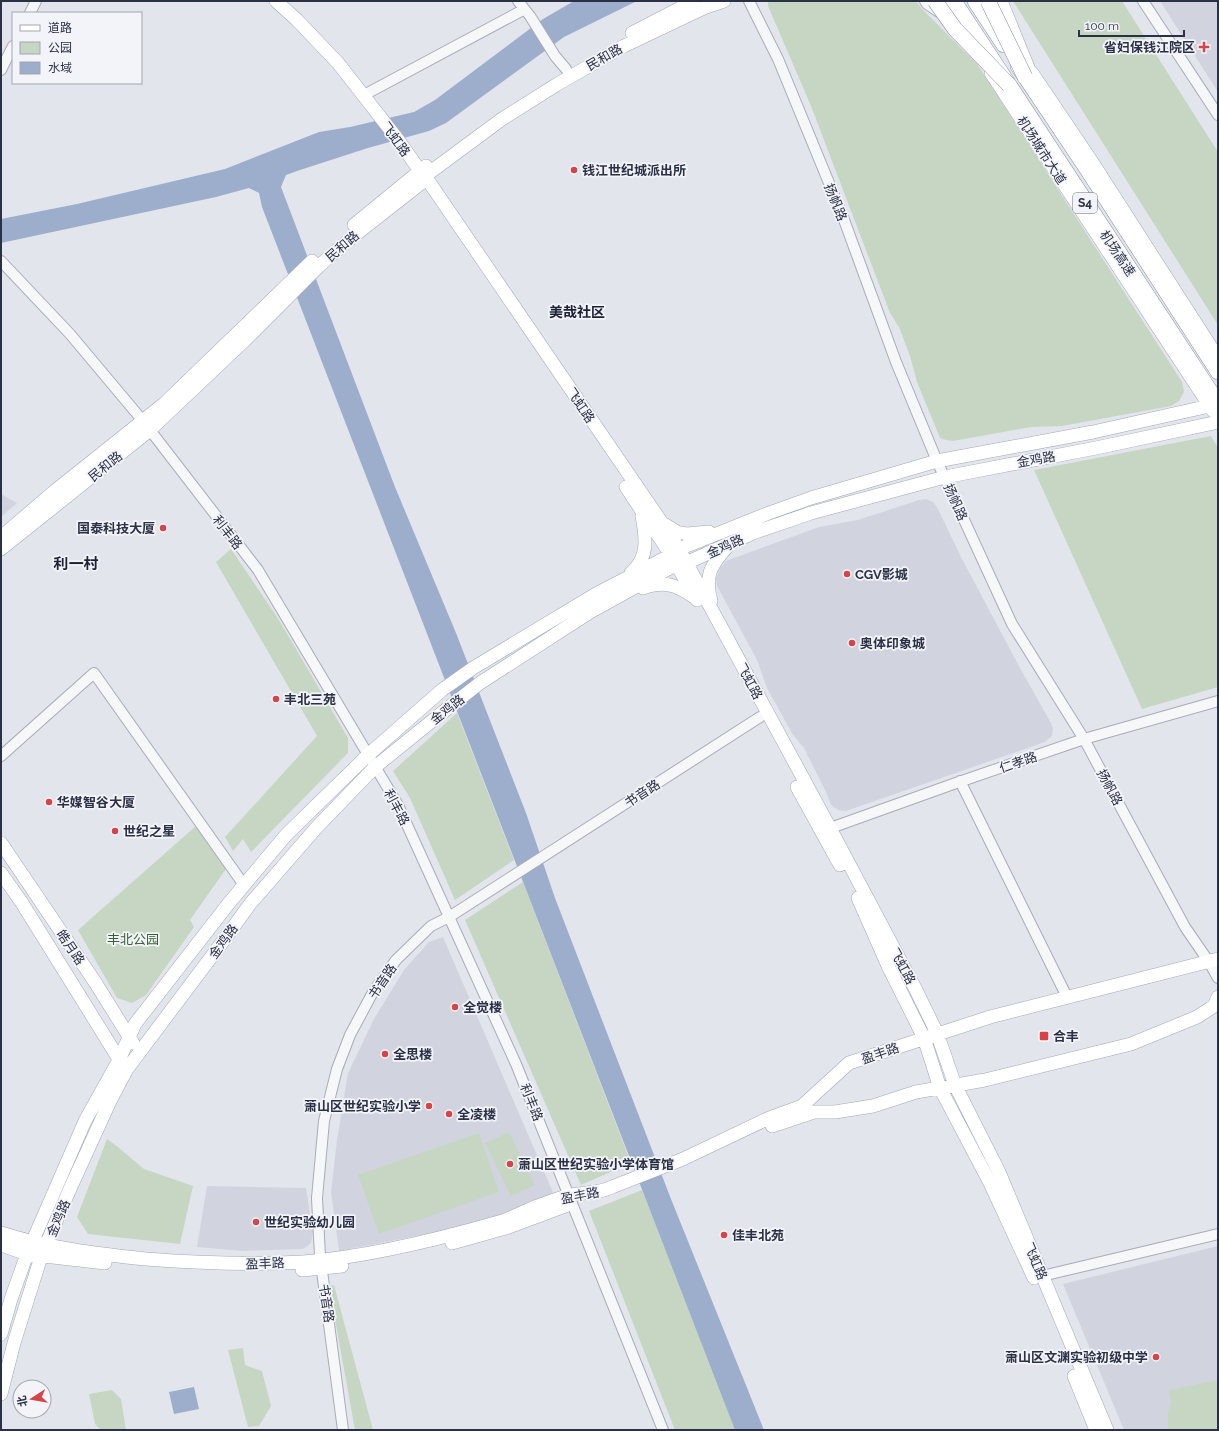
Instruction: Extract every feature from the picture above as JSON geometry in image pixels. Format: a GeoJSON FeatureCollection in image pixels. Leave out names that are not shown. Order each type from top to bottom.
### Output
{"type":"FeatureCollection","features":[{"type":"Feature","properties":{"kind":"highway"},"geometry":{"type":"LineString","coordinates":[[935,1],[955,29],[1009,85]]}},
{"type":"Feature","properties":{"kind":"highway","name":"机场高速"},"geometry":{"type":"LineString","coordinates":[[954,1],[1215,404]]}},
{"type":"Feature","properties":{"kind":"highway","name":"机场高速"},"geometry":{"type":"LineString","coordinates":[[975,1],[1027,73],[1218,372]]}},
{"type":"Feature","properties":{"kind":"highway"},"geometry":{"type":"LineString","coordinates":[[988,1],[1027,73]]}},
{"type":"Feature","properties":{"kind":"main road","name":"飞虹路"},"geometry":{"type":"LineString","coordinates":[[266,1],[290,23],[331,67],[376,118],[395,143],[420,176],[662,523],[696,599],[760,717],[915,988],[937,1033],[954,1085],[999,1172],[1107,1430]]}},
{"type":"Feature","properties":{"kind":"main road","name":"飞虹路"},"geometry":{"type":"LineString","coordinates":[[276,1],[297,20],[338,63],[364,96],[376,118]]}},
{"type":"Feature","properties":{"kind":"main road","name":"民和路"},"geometry":{"type":"LineString","coordinates":[[1,549],[245,340],[319,266],[462,138],[541,83],[694,1]]}},
{"type":"Feature","properties":{"kind":"main road","name":"民和路"},"geometry":{"type":"LineString","coordinates":[[1,537],[56,490],[146,426],[165,403],[315,258],[420,176],[502,119],[556,85],[624,46],[724,1]]}},
{"type":"Feature","properties":{"kind":"main road","name":"机场城市大道"},"geometry":{"type":"LineString","coordinates":[[944,1],[1215,404],[1218,419]]}},
{"type":"Feature","properties":{"kind":"main road"},"geometry":{"type":"LineString","coordinates":[[984,1],[1027,73],[1092,162],[1218,358]]}},
{"type":"Feature","properties":{"kind":"main road"},"geometry":{"type":"LineString","coordinates":[[1001,1],[1027,73]]}},
{"type":"Feature","properties":{"kind":"main road","name":"飞虹路"},"geometry":{"type":"LineString","coordinates":[[420,176],[639,506],[678,558],[717,620],[826,830],[888,966],[924,1038],[940,1088],[990,1183],[1035,1280],[1096,1430]]}},
{"type":"Feature","properties":{"kind":"main road","name":"金鸡路"},"geometry":{"type":"LineString","coordinates":[[1,1334],[11,1299],[30,1248],[86,1121],[123,1065],[141,1052],[250,904],[317,827],[375,767],[480,683],[590,612],[620,595],[678,558],[729,529],[811,498],[937,461],[1093,432],[1215,404]]}},
{"type":"Feature","properties":{"kind":"main road","name":"金鸡路"},"geometry":{"type":"LineString","coordinates":[[1,1394],[14,1343],[44,1251],[69,1191],[110,1101],[123,1065],[129,1038],[135,1024],[244,885],[286,835],[368,755],[442,690],[473,668],[596,594],[624,580],[678,558],[730,544],[753,533],[811,513],[945,477],[1096,448],[1218,422]]}},
{"type":"Feature","properties":{"kind":"main road"},"geometry":{"type":"LineString","coordinates":[[624,580],[637,568],[643,559],[646,547],[645,533],[639,506]]}},
{"type":"Feature","properties":{"kind":"main road"},"geometry":{"type":"LineString","coordinates":[[662,523],[677,532],[687,534],[729,529]]}},
{"type":"Feature","properties":{"kind":"main road"},"geometry":{"type":"LineString","coordinates":[[717,620],[708,590],[708,580],[710,569],[717,558],[730,544]]}},
{"type":"Feature","properties":{"kind":"main road"},"geometry":{"type":"LineString","coordinates":[[620,595],[654,584],[662,584],[672,585],[683,589],[696,599]]}},
{"type":"Feature","properties":{"kind":"main road","name":"皓月路"},"geometry":{"type":"LineString","coordinates":[[1,843],[95,982],[129,1038],[141,1052]]}},
{"type":"Feature","properties":{"kind":"main road","name":"皓月路"},"geometry":{"type":"LineString","coordinates":[[1,873],[22,902],[123,1065]]}},
{"type":"Feature","properties":{"kind":"main road","name":"盈丰路"},"geometry":{"type":"LineString","coordinates":[[1,1245],[172,1269],[240,1272],[414,1253],[509,1227],[570,1199],[602,1192],[612,1186],[683,1159],[769,1118],[802,1106],[849,1063],[937,1033],[990,1017],[1213,961]]}},
{"type":"Feature","properties":{"kind":"main road","name":"盈丰路"},"geometry":{"type":"LineString","coordinates":[[570,1199],[604,1199],[690,1164],[769,1127],[814,1112],[835,1112],[873,1106],[916,1092],[985,1080],[1131,1044],[1197,1017],[1214,1006],[1218,998]]}},
{"type":"Feature","properties":{"kind":"main road","name":"盈丰路"},"geometry":{"type":"LineString","coordinates":[[1,1233],[30,1248]]}},
{"type":"Feature","properties":{"kind":"street"},"geometry":{"type":"LineString","coordinates":[[30,12],[36,1]]}},
{"type":"Feature","properties":{"kind":"street"},"geometry":{"type":"LineString","coordinates":[[518,1],[555,56],[566,69]]}},
{"type":"Feature","properties":{"kind":"street","name":"扬帆路"},"geometry":{"type":"LineString","coordinates":[[749,1],[778,59],[817,153],[843,217],[896,362],[937,461],[1012,624],[1084,739],[1185,927],[1213,961],[1218,978]]}},
{"type":"Feature","properties":{"kind":"street"},"geometry":{"type":"LineString","coordinates":[[925,1],[964,31]]}},
{"type":"Feature","properties":{"kind":"street"},"geometry":{"type":"LineString","coordinates":[[1143,1],[1218,116]]}},
{"type":"Feature","properties":{"kind":"street"},"geometry":{"type":"LineString","coordinates":[[364,96],[526,13]]}},
{"type":"Feature","properties":{"kind":"street"},"geometry":{"type":"LineString","coordinates":[[1,70],[12,48]]}},
{"type":"Feature","properties":{"kind":"street","name":"利丰路"},"geometry":{"type":"LineString","coordinates":[[1,261],[70,334],[146,426],[258,570],[398,805],[516,1064],[663,1430]]}},
{"type":"Feature","properties":{"kind":"street"},"geometry":{"type":"LineString","coordinates":[[1,756],[94,673],[244,885]]}},
{"type":"Feature","properties":{"kind":"street","name":"仁孝路"},"geometry":{"type":"LineString","coordinates":[[826,830],[1084,739],[1218,701]]}},
{"type":"Feature","properties":{"kind":"street","name":"书音路"},"geometry":{"type":"LineString","coordinates":[[343,1430],[322,1264],[317,1198],[324,1121],[337,1069],[350,1036],[373,992],[396,960],[431,926],[513,876],[760,717]]}},
{"type":"Feature","properties":{"kind":"street"},"geometry":{"type":"LineString","coordinates":[[960,782],[1067,997]]}},
{"type":"Feature","properties":{"kind":"street"},"geometry":{"type":"LineString","coordinates":[[1042,1276],[1218,1234]]}},
{"type":"Feature","properties":{"kind":"shaded area","name":"省妇保钱江院区"},"geometry":{"type":"Polygon","coordinates":[[[1160,1],[1218,1],[1218,92],[1160,1]]]}},
{"type":"Feature","properties":{"kind":"shaded area"},"geometry":{"type":"Polygon","coordinates":[[[1,494],[17,503],[1,517],[1,494]]]}},
{"type":"Feature","properties":{"kind":"shaded area","name":"奥体印象城"},"geometry":{"type":"Polygon","coordinates":[[[926,499],[933,502],[937,507],[962,559],[1051,723],[1053,729],[1052,736],[1045,742],[846,811],[838,810],[831,805],[804,748],[793,735],[767,688],[757,660],[717,586],[716,578],[721,567],[726,561],[819,527],[858,520],[926,499]]]}},
{"type":"Feature","properties":{"kind":"shaded area","name":"萧山区世纪实验小学"},"geometry":{"type":"Polygon","coordinates":[[[443,937],[555,1197],[457,1228],[339,1251],[331,1192],[337,1140],[348,1073],[374,1019],[404,970],[429,942],[443,937]]]}},
{"type":"Feature","properties":{"kind":"shaded area","name":"世纪实验幼儿园"},"geometry":{"type":"Polygon","coordinates":[[[207,1186],[306,1188],[313,1232],[311,1243],[303,1249],[242,1251],[197,1247],[207,1186]]]}},
{"type":"Feature","properties":{"kind":"shaded area","name":"萧山区文渊实验初级中学"},"geometry":{"type":"Polygon","coordinates":[[[1218,1246],[1218,1430],[1124,1430],[1063,1284],[1218,1246]]]}},
{"type":"Feature","properties":{"kind":"green space"},"geometry":{"type":"Polygon","coordinates":[[[768,1],[916,1],[922,9],[978,65],[1182,382],[1184,392],[1179,401],[1171,406],[1062,426],[1031,427],[953,441],[940,438],[917,382],[910,356],[899,327],[890,313],[811,106],[768,6],[768,1]]]}},
{"type":"Feature","properties":{"kind":"green space"},"geometry":{"type":"Polygon","coordinates":[[[1013,1],[1122,1],[1218,152],[1218,325],[1013,1]]]}},
{"type":"Feature","properties":{"kind":"green space"},"geometry":{"type":"Polygon","coordinates":[[[1211,436],[1218,448],[1218,687],[1142,709],[1034,470],[1211,436]]]}},
{"type":"Feature","properties":{"kind":"green space"},"geometry":{"type":"Polygon","coordinates":[[[231,549],[279,620],[348,738],[348,753],[251,852],[243,839],[233,851],[225,837],[317,736],[216,562],[231,549]]]}},
{"type":"Feature","properties":{"kind":"green space"},"geometry":{"type":"Polygon","coordinates":[[[457,713],[514,860],[455,900],[410,798],[393,771],[457,713]]]}},
{"type":"Feature","properties":{"kind":"green space","name":"丰北公园"},"geometry":{"type":"Polygon","coordinates":[[[196,826],[226,869],[190,920],[194,927],[146,995],[132,1003],[117,998],[78,930],[196,826]]]}},
{"type":"Feature","properties":{"kind":"green space"},"geometry":{"type":"Polygon","coordinates":[[[523,882],[631,1163],[581,1185],[465,920],[523,882]]]}},
{"type":"Feature","properties":{"kind":"green space","name":"萧山区世纪实验小学体育馆"},"geometry":{"type":"Polygon","coordinates":[[[509,1132],[535,1185],[511,1196],[485,1143],[509,1132]]]}},
{"type":"Feature","properties":{"kind":"green space"},"geometry":{"type":"Polygon","coordinates":[[[479,1133],[499,1192],[379,1234],[358,1175],[479,1133]]]}},
{"type":"Feature","properties":{"kind":"green space"},"geometry":{"type":"Polygon","coordinates":[[[107,1139],[144,1169],[193,1186],[180,1244],[88,1234],[77,1217],[107,1139]]]}},
{"type":"Feature","properties":{"kind":"green space"},"geometry":{"type":"Polygon","coordinates":[[[642,1190],[736,1430],[675,1430],[589,1211],[642,1190]]]}},
{"type":"Feature","properties":{"kind":"green space"},"geometry":{"type":"Polygon","coordinates":[[[334,1285],[373,1430],[355,1430],[329,1286],[334,1285]]]}},
{"type":"Feature","properties":{"kind":"green space"},"geometry":{"type":"Polygon","coordinates":[[[243,1348],[245,1365],[262,1371],[271,1406],[259,1426],[248,1427],[228,1350],[243,1348]]]}},
{"type":"Feature","properties":{"kind":"green space"},"geometry":{"type":"Polygon","coordinates":[[[1218,1380],[1218,1430],[1168,1430],[1168,1413],[1171,1401],[1169,1390],[1218,1380]]]}},
{"type":"Feature","properties":{"kind":"green space"},"geometry":{"type":"Polygon","coordinates":[[[112,1390],[121,1399],[126,1430],[101,1430],[95,1424],[89,1394],[112,1390]]]}},
{"type":"Feature","properties":{"kind":"water"},"geometry":{"type":"Polygon","coordinates":[[[574,1],[637,1],[564,37],[446,123],[429,131],[368,148],[286,175],[281,187],[395,487],[456,633],[526,813],[555,898],[671,1199],[764,1430],[735,1430],[262,207],[259,193],[249,188],[216,197],[1,243],[1,219],[77,204],[225,169],[319,132],[350,127],[414,112],[435,100],[543,19],[574,1]]]}},
{"type":"Feature","properties":{"kind":"water"},"geometry":{"type":"Polygon","coordinates":[[[194,1387],[199,1409],[174,1414],[169,1392],[194,1387]]]}},
{"type":"Feature","properties":{"kind":"place","name":"省妇保钱江院区"},"geometry":{"type":"Point","coordinates":[1204,47]}},
{"type":"Feature","properties":{"kind":"place","name":"钱江世纪城派出所"},"geometry":{"type":"Point","coordinates":[574,170]}},
{"type":"Feature","properties":{"kind":"place","name":"国泰科技大厦"},"geometry":{"type":"Point","coordinates":[163,528]}},
{"type":"Feature","properties":{"kind":"place","name":"CGV影城"},"geometry":{"type":"Point","coordinates":[847,574]}},
{"type":"Feature","properties":{"kind":"place","name":"奥体印象城"},"geometry":{"type":"Point","coordinates":[852,643]}},
{"type":"Feature","properties":{"kind":"place","name":"丰北三苑"},"geometry":{"type":"Point","coordinates":[276,699]}},
{"type":"Feature","properties":{"kind":"place","name":"华媒智谷大厦"},"geometry":{"type":"Point","coordinates":[49,802]}},
{"type":"Feature","properties":{"kind":"place","name":"世纪之星"},"geometry":{"type":"Point","coordinates":[115,831]}},
{"type":"Feature","properties":{"kind":"place","name":"全觉楼"},"geometry":{"type":"Point","coordinates":[455,1007]}},
{"type":"Feature","properties":{"kind":"place","name":"合丰"},"geometry":{"type":"Point","coordinates":[1044,1036]}},
{"type":"Feature","properties":{"kind":"place","name":"全思楼"},"geometry":{"type":"Point","coordinates":[385,1054]}},
{"type":"Feature","properties":{"kind":"place","name":"萧山区世纪实验小学"},"geometry":{"type":"Point","coordinates":[429,1106]}},
{"type":"Feature","properties":{"kind":"place","name":"全凌楼"},"geometry":{"type":"Point","coordinates":[449,1114]}},
{"type":"Feature","properties":{"kind":"place","name":"萧山区世纪实验小学体育馆"},"geometry":{"type":"Point","coordinates":[510,1164]}},
{"type":"Feature","properties":{"kind":"place","name":"世纪实验幼儿园"},"geometry":{"type":"Point","coordinates":[256,1222]}},
{"type":"Feature","properties":{"kind":"place","name":"佳丰北苑"},"geometry":{"type":"Point","coordinates":[724,1235]}},
{"type":"Feature","properties":{"kind":"place","name":"萧山区文渊实验初级中学"},"geometry":{"type":"Point","coordinates":[1156,1357]}},
{"type":"Feature","properties":{"kind":"district","name":"美哉社区"},"geometry":{"type":"Point","coordinates":[577,312]}},
{"type":"Feature","properties":{"kind":"district","name":"利一村"},"geometry":{"type":"Point","coordinates":[76,564]}}]}
